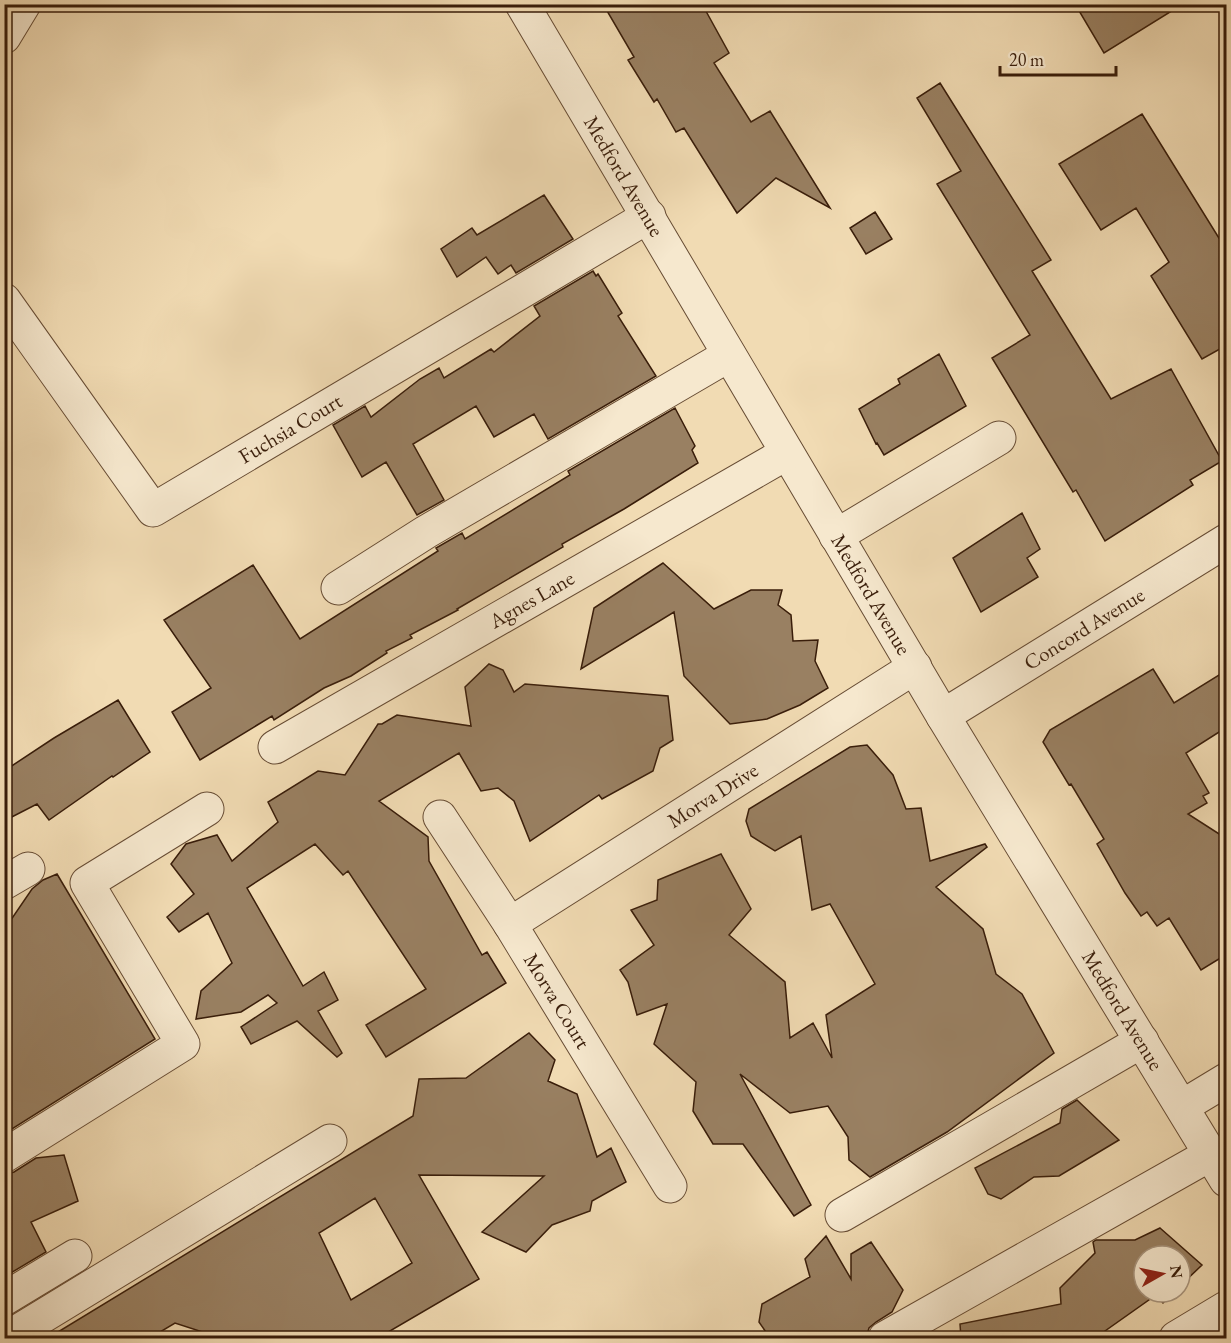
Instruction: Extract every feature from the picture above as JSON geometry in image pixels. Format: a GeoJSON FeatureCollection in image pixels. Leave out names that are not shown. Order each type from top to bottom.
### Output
{"type":"FeatureCollection","features":[{"type":"Feature","properties":{"kind":"street"},"geometry":{"type":"LineString","coordinates":[[4,37],[24,4]]}},
{"type":"Feature","properties":{"kind":"street","name":"Medford Avenue"},"geometry":{"type":"LineString","coordinates":[[522,4],[943,716],[1219,1167]]}},
{"type":"Feature","properties":{"kind":"street","name":"Fuchsia Court"},"geometry":{"type":"LineString","coordinates":[[4,300],[153,510],[649,216]]}},
{"type":"Feature","properties":{"kind":"street"},"geometry":{"type":"LineString","coordinates":[[338,588],[426,532],[729,355]]}},
{"type":"Feature","properties":{"kind":"street"},"geometry":{"type":"LineString","coordinates":[[836,536],[999,438]]}},
{"type":"Feature","properties":{"kind":"street","name":"Agnes Lane"},"geometry":{"type":"LineString","coordinates":[[275,747],[787,453]]}},
{"type":"Feature","properties":{"kind":"street","name":"Concord Avenue"},"geometry":{"type":"LineString","coordinates":[[943,716],[1227,542]]}},
{"type":"Feature","properties":{"kind":"street","name":"Morva Drive"},"geometry":{"type":"LineString","coordinates":[[510,924],[915,667]]}},
{"type":"Feature","properties":{"kind":"street"},"geometry":{"type":"LineString","coordinates":[[4,1156],[183,1044],[87,883],[207,809]]}},
{"type":"Feature","properties":{"kind":"street","name":"Morva Court"},"geometry":{"type":"LineString","coordinates":[[440,817],[510,924],[670,1186]]}},
{"type":"Feature","properties":{"kind":"street"},"geometry":{"type":"LineString","coordinates":[[842,1215],[1142,1041]]}},
{"type":"Feature","properties":{"kind":"street"},"geometry":{"type":"LineString","coordinates":[[1183,1106],[1227,1080]]}},
{"type":"Feature","properties":{"kind":"street"},"geometry":{"type":"LineString","coordinates":[[7,1338],[330,1141]]}},
{"type":"Feature","properties":{"kind":"street"},"geometry":{"type":"LineString","coordinates":[[885,1338],[1219,1167]]}},
{"type":"Feature","properties":{"kind":"street"},"geometry":{"type":"LineString","coordinates":[[4,1299],[75,1256]]}},
{"type":"Feature","properties":{"kind":"street"},"geometry":{"type":"LineString","coordinates":[[1176,1338],[1227,1308]]}},
{"type":"Feature","properties":{"kind":"building"},"geometry":{"type":"Polygon","coordinates":[[[603,4],[702,4],[729,53],[714,63],[751,122],[770,111],[830,208],[776,178],[737,213],[684,128],[676,132],[657,99],[654,102],[628,60],[634,57],[603,4]]]}},
{"type":"Feature","properties":{"kind":"building"},"geometry":{"type":"Polygon","coordinates":[[[1075,4],[1183,4],[1104,53],[1075,4]]]}},
{"type":"Feature","properties":{"kind":"building"},"geometry":{"type":"Polygon","coordinates":[[[940,83],[1051,260],[1032,271],[1111,399],[1171,369],[1222,461],[1190,480],[1193,485],[1105,541],[1076,490],[1073,492],[992,358],[1030,335],[937,184],[961,171],[917,98],[940,83]]]}},
{"type":"Feature","properties":{"kind":"building"},"geometry":{"type":"Polygon","coordinates":[[[1142,114],[1227,251],[1227,345],[1202,359],[1151,276],[1169,262],[1136,208],[1101,230],[1059,164],[1142,114]]]}},
{"type":"Feature","properties":{"kind":"building"},"geometry":{"type":"Polygon","coordinates":[[[544,195],[573,239],[516,273],[511,265],[498,274],[486,257],[457,277],[441,249],[472,228],[477,235],[544,195]]]}},
{"type":"Feature","properties":{"kind":"building"},"geometry":{"type":"Polygon","coordinates":[[[875,212],[892,239],[866,254],[850,228],[875,212]]]}},
{"type":"Feature","properties":{"kind":"building"},"geometry":{"type":"Polygon","coordinates":[[[593,271],[596,276],[598,274],[622,313],[618,316],[656,376],[548,439],[534,414],[494,437],[476,406],[413,444],[444,500],[417,515],[386,462],[362,477],[333,425],[365,406],[371,417],[420,379],[439,368],[444,378],[491,349],[494,352],[540,316],[534,306],[593,271]]]}},
{"type":"Feature","properties":{"kind":"building"},"geometry":{"type":"Polygon","coordinates":[[[939,354],[966,406],[884,455],[859,409],[900,384],[898,379],[939,354]]]}},
{"type":"Feature","properties":{"kind":"building"},"geometry":{"type":"Polygon","coordinates":[[[675,408],[695,446],[692,450],[698,463],[562,544],[563,547],[458,610],[410,635],[412,638],[386,651],[387,653],[351,676],[324,688],[274,720],[272,716],[200,760],[172,712],[211,688],[164,620],[253,565],[300,639],[438,551],[436,548],[462,533],[465,539],[570,475],[568,471],[675,408]]]}},
{"type":"Feature","properties":{"kind":"building"},"geometry":{"type":"Polygon","coordinates":[[[1022,513],[1040,549],[1027,558],[1038,577],[981,612],[953,558],[1022,513]]]}},
{"type":"Feature","properties":{"kind":"building"},"geometry":{"type":"Polygon","coordinates":[[[663,563],[714,609],[751,590],[782,590],[778,605],[791,615],[793,641],[818,640],[815,661],[828,688],[800,705],[767,719],[730,724],[684,676],[674,612],[581,669],[594,608],[663,563]]]}},
{"type":"Feature","properties":{"kind":"building"},"geometry":{"type":"Polygon","coordinates":[[[489,664],[503,670],[514,692],[525,684],[668,696],[673,740],[660,748],[653,771],[602,799],[599,795],[530,841],[514,801],[498,788],[481,791],[459,753],[379,801],[428,837],[429,861],[482,955],[487,952],[506,983],[386,1057],[366,1025],[426,989],[348,871],[343,875],[315,844],[247,888],[303,986],[324,972],[338,1000],[318,1011],[342,1053],[337,1057],[297,1021],[251,1044],[241,1027],[277,1003],[268,995],[241,1012],[196,1019],[201,991],[232,963],[208,913],[179,932],[167,917],[194,894],[171,864],[186,844],[217,835],[232,861],[278,822],[268,802],[318,771],[345,775],[378,724],[397,715],[471,726],[465,687],[489,664]]]}},
{"type":"Feature","properties":{"kind":"building"},"geometry":{"type":"Polygon","coordinates":[[[1153,669],[1174,703],[1227,670],[1227,727],[1186,753],[1209,793],[1203,796],[1207,803],[1188,814],[1227,839],[1227,954],[1201,970],[1169,918],[1157,926],[1147,912],[1141,916],[1125,893],[1097,844],[1104,839],[1043,742],[1050,730],[1153,669]]]}},
{"type":"Feature","properties":{"kind":"building"},"geometry":{"type":"Polygon","coordinates":[[[118,700],[150,752],[49,820],[37,804],[4,821],[4,771],[118,700]]]}},
{"type":"Feature","properties":{"kind":"building"},"geometry":{"type":"Polygon","coordinates":[[[867,745],[893,775],[906,809],[921,808],[930,861],[985,844],[987,847],[936,887],[983,929],[996,974],[1022,994],[1054,1053],[947,1132],[870,1177],[849,1160],[848,1137],[828,1106],[790,1113],[740,1074],[811,1205],[794,1216],[743,1144],[713,1144],[693,1111],[696,1082],[654,1044],[667,1004],[637,1015],[628,982],[620,970],[654,945],[631,910],[657,900],[658,880],[721,854],[751,909],[729,935],[785,982],[790,1038],[813,1023],[832,1058],[826,1015],[875,984],[830,904],[812,910],[801,836],[775,851],[751,836],[746,821],[749,809],[850,747],[867,745]]]}},
{"type":"Feature","properties":{"kind":"building"},"geometry":{"type":"Polygon","coordinates":[[[57,874],[155,1039],[4,1134],[4,930],[32,889],[43,880],[57,874]]]}},
{"type":"Feature","properties":{"kind":"building"},"geometry":{"type":"Polygon","coordinates":[[[529,1033],[555,1060],[548,1081],[577,1094],[597,1157],[611,1148],[626,1182],[592,1201],[590,1211],[552,1225],[526,1252],[482,1232],[544,1176],[419,1175],[479,1279],[378,1338],[221,1338],[175,1323],[150,1338],[48,1338],[413,1116],[419,1079],[466,1078],[529,1033]],[[375,1198],[319,1233],[351,1300],[412,1263],[375,1198]]]}},
{"type":"Feature","properties":{"kind":"building"},"geometry":{"type":"Polygon","coordinates":[[[1077,1100],[1119,1140],[1059,1176],[1034,1177],[1001,1199],[988,1194],[975,1168],[1060,1123],[1062,1109],[1077,1100]]]}},
{"type":"Feature","properties":{"kind":"building"},"geometry":{"type":"Polygon","coordinates":[[[64,1155],[78,1201],[31,1222],[46,1252],[4,1277],[4,1175],[14,1172],[36,1158],[64,1155]]]}},
{"type":"Feature","properties":{"kind":"building"},"geometry":{"type":"Polygon","coordinates":[[[1160,1228],[1178,1244],[1132,1244],[1132,1304],[1143,1304],[1095,1338],[961,1338],[960,1324],[1061,1304],[1060,1288],[1095,1253],[1093,1242],[1096,1240],[1135,1240],[1160,1228]]]}},
{"type":"Feature","properties":{"kind":"building"},"geometry":{"type":"Polygon","coordinates":[[[826,1236],[851,1279],[851,1254],[871,1242],[903,1290],[892,1312],[869,1328],[866,1338],[770,1338],[759,1322],[762,1304],[810,1277],[805,1259],[826,1236]]]}},
{"type":"Feature","properties":{"kind":"building"},"geometry":{"type":"Polygon","coordinates":[[[1192,1256],[1202,1265],[1192,1275],[1192,1256]]]}}]}
